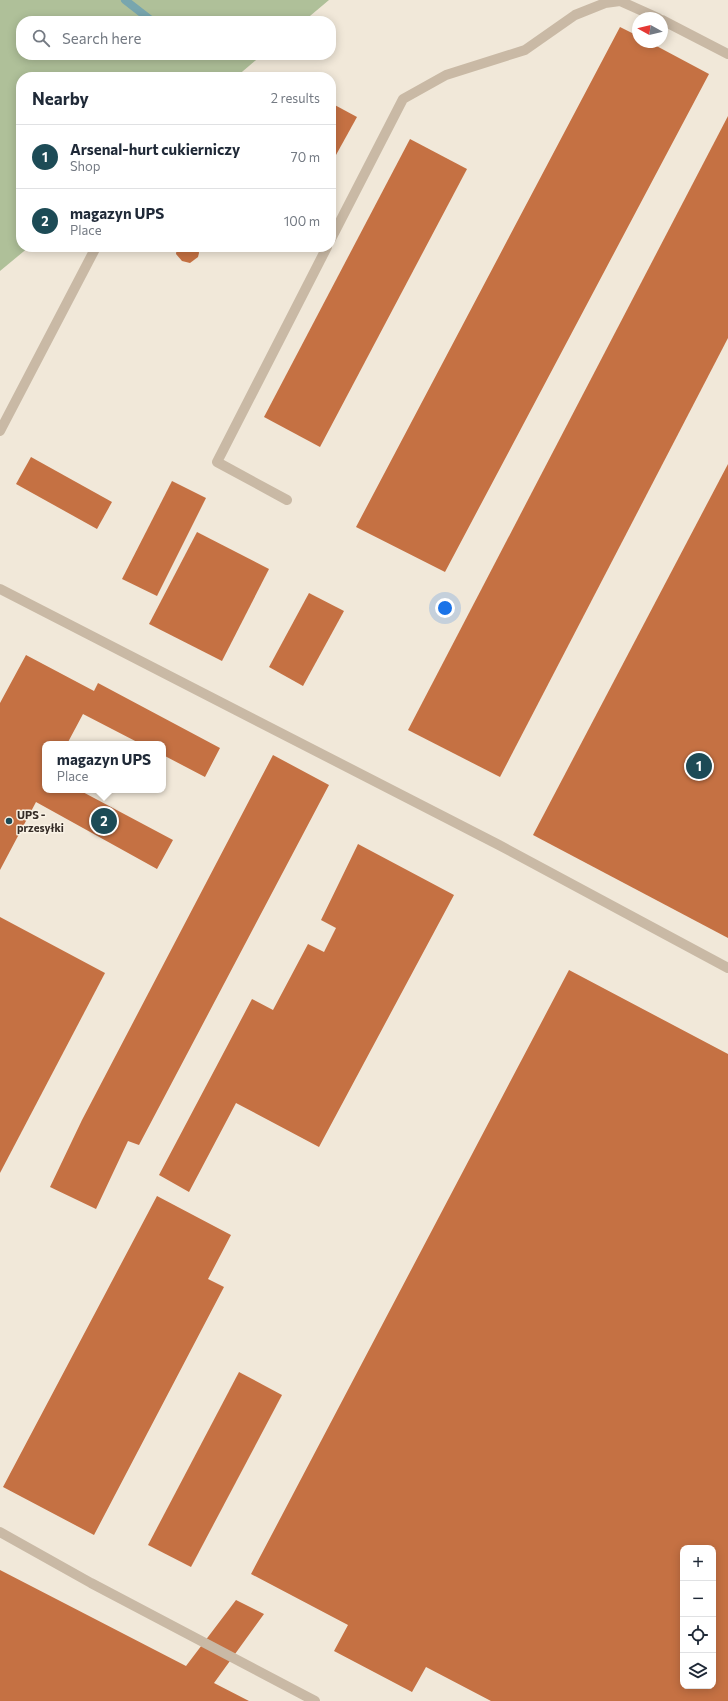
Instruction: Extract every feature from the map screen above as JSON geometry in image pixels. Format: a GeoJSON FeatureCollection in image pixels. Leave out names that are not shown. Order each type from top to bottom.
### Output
{"type":"FeatureCollection","features":[{"type":"Feature","properties":{"kind":"lane"},"geometry":{"type":"LineString","coordinates":[[336,229],[403,99],[446,75],[525,50],[576,15],[606,3],[620,1],[645,12]]}},
{"type":"Feature","properties":{"kind":"lane"},"geometry":{"type":"LineString","coordinates":[[668,23],[728,54]]}},
{"type":"Feature","properties":{"kind":"lane"},"geometry":{"type":"LineString","coordinates":[[0,431],[93,252]]}},
{"type":"Feature","properties":{"kind":"lane"},"geometry":{"type":"LineString","coordinates":[[287,500],[217,462],[324,252]]}},
{"type":"Feature","properties":{"kind":"lane"},"geometry":{"type":"LineString","coordinates":[[0,589],[498,845],[728,968]]}},
{"type":"Feature","properties":{"kind":"lane"},"geometry":{"type":"LineString","coordinates":[[0,1532],[98,1586],[315,1701]]}},
{"type":"Feature","properties":{"kind":"green space"},"geometry":{"type":"Polygon","coordinates":[[[0,0],[329,0],[310,16],[16,16],[16,60],[256,60],[242,72],[16,72],[16,252],[23,252],[0,271],[0,0]]]}},
{"type":"Feature","properties":{"kind":"building"},"geometry":{"type":"Polygon","coordinates":[[[620,27],[632,33],[632,48],[660,48],[709,74],[445,572],[356,527],[620,27]]]}},
{"type":"Feature","properties":{"kind":"building"},"geometry":{"type":"Polygon","coordinates":[[[336,106],[357,117],[336,155],[336,106]]]}},
{"type":"Feature","properties":{"kind":"building"},"geometry":{"type":"Polygon","coordinates":[[[728,116],[728,338],[500,777],[408,730],[728,116]]]}},
{"type":"Feature","properties":{"kind":"building"},"geometry":{"type":"Polygon","coordinates":[[[410,139],[467,169],[320,447],[264,417],[410,139]]]}},
{"type":"Feature","properties":{"kind":"building"},"geometry":{"type":"Polygon","coordinates":[[[176,252],[199,253],[198,257],[190,263],[182,261],[176,254],[176,252]]]}},
{"type":"Feature","properties":{"kind":"building"},"geometry":{"type":"Polygon","coordinates":[[[31,457],[112,502],[97,529],[16,484],[31,457]]]}},
{"type":"Feature","properties":{"kind":"building"},"geometry":{"type":"Polygon","coordinates":[[[728,464],[728,938],[533,835],[728,464]]]}},
{"type":"Feature","properties":{"kind":"building"},"geometry":{"type":"Polygon","coordinates":[[[172,481],[206,498],[157,596],[122,579],[172,481]]]}},
{"type":"Feature","properties":{"kind":"building"},"geometry":{"type":"Polygon","coordinates":[[[197,532],[269,569],[222,661],[149,624],[197,532]]]}},
{"type":"Feature","properties":{"kind":"building"},"geometry":{"type":"Polygon","coordinates":[[[309,593],[344,611],[303,686],[269,667],[309,593]]]}},
{"type":"Feature","properties":{"kind":"building"},"geometry":{"type":"Polygon","coordinates":[[[26,655],[94,691],[98,683],[220,748],[205,777],[166,757],[166,741],[135,741],[83,714],[69,741],[42,741],[42,793],[85,793],[173,840],[157,869],[36,802],[0,870],[0,703],[26,655]]]}},
{"type":"Feature","properties":{"kind":"building"},"geometry":{"type":"Polygon","coordinates":[[[273,755],[329,785],[139,1145],[128,1141],[96,1209],[50,1187],[82,1120],[273,755]]]}},
{"type":"Feature","properties":{"kind":"building"},"geometry":{"type":"Polygon","coordinates":[[[358,844],[454,895],[319,1147],[236,1103],[189,1192],[159,1175],[252,999],[273,1010],[308,944],[324,952],[336,928],[321,920],[358,844]]]}},
{"type":"Feature","properties":{"kind":"building"},"geometry":{"type":"Polygon","coordinates":[[[0,917],[105,973],[0,1173],[0,917]]]}},
{"type":"Feature","properties":{"kind":"building"},"geometry":{"type":"Polygon","coordinates":[[[569,970],[728,1054],[728,1701],[491,1701],[426,1667],[412,1692],[334,1651],[348,1625],[251,1574],[569,970]]]}},
{"type":"Feature","properties":{"kind":"building"},"geometry":{"type":"Polygon","coordinates":[[[157,1196],[231,1235],[208,1279],[224,1287],[94,1535],[3,1487],[157,1196]]]}},
{"type":"Feature","properties":{"kind":"building"},"geometry":{"type":"Polygon","coordinates":[[[239,1372],[282,1395],[191,1567],[148,1545],[239,1372]]]}},
{"type":"Feature","properties":{"kind":"building"},"geometry":{"type":"Polygon","coordinates":[[[0,1570],[186,1666],[236,1600],[264,1614],[214,1683],[249,1701],[0,1701],[0,1570]]]}},
{"type":"Feature","properties":{"kind":"waterway"},"geometry":{"type":"LineString","coordinates":[[125,0],[146,16]]}},
{"type":"Feature","properties":{"kind":"place","name":"Arsenal-hurt cukierniczy"},"geometry":{"type":"Point","coordinates":[699,766]}},
{"type":"Feature","properties":{"kind":"place","name":"UPS - przesyłki"},"geometry":{"type":"Point","coordinates":[9,821]}},
{"type":"Feature","properties":{"kind":"place","name":"magazyn UPS"},"geometry":{"type":"Point","coordinates":[104,821]}}]}
